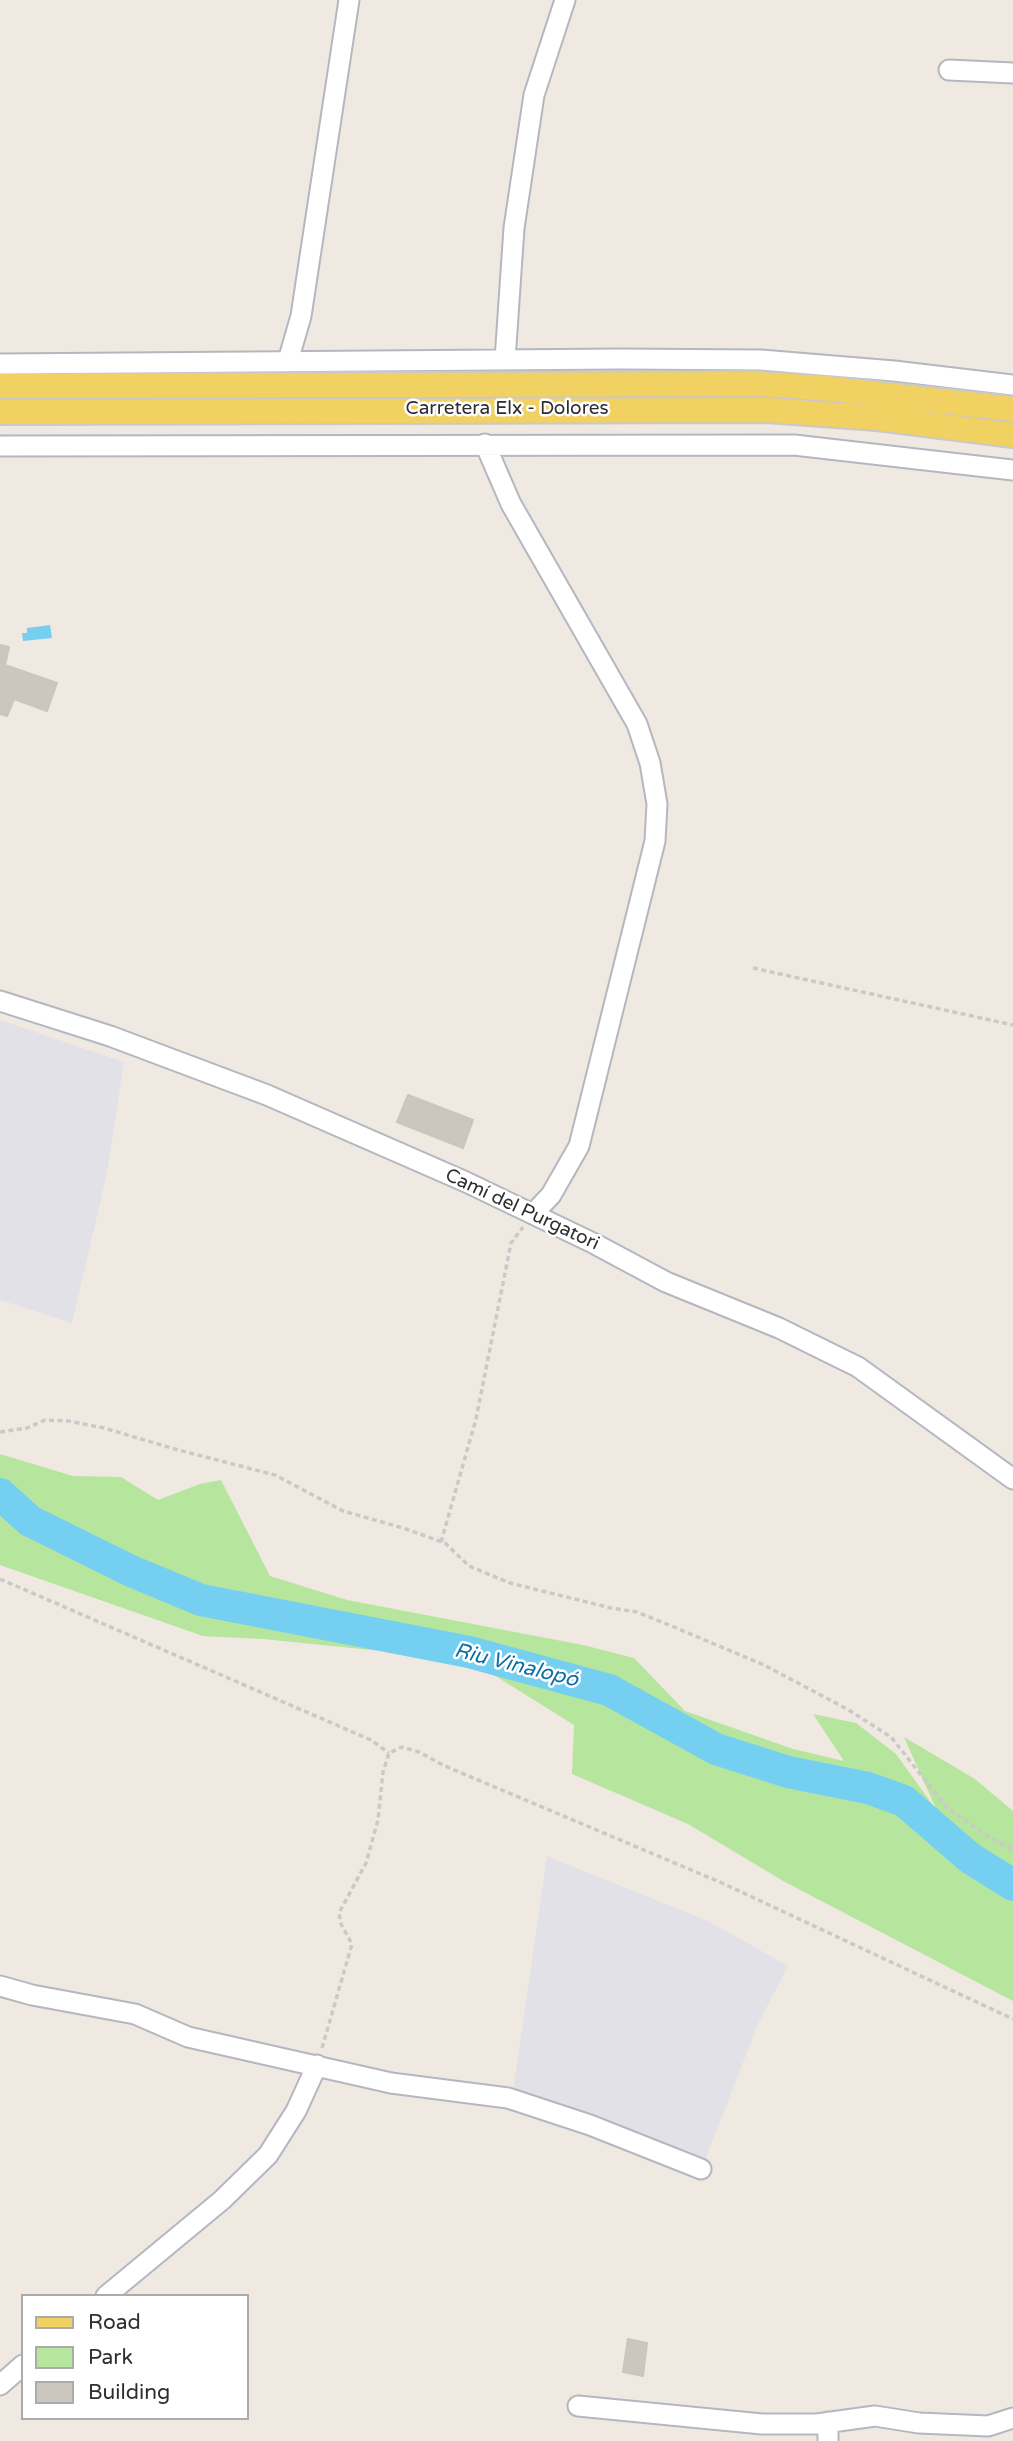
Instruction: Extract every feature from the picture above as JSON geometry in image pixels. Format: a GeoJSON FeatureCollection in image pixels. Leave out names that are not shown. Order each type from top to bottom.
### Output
{"type":"FeatureCollection","features":[{"type":"Feature","properties":{"kind":"main road","name":"Carretera Elx - Dolores"},"geometry":{"type":"LineString","coordinates":[[0,386],[758,384],[822,388],[1013,409]]}},
{"type":"Feature","properties":{"kind":"main road","name":"Carretera Elx - Dolores"},"geometry":{"type":"LineString","coordinates":[[0,412],[754,409],[877,418],[1013,435]]}},
{"type":"Feature","properties":{"kind":"street"},"geometry":{"type":"LineString","coordinates":[[288,361],[301,316],[349,0]]}},
{"type":"Feature","properties":{"kind":"street"},"geometry":{"type":"LineString","coordinates":[[505,360],[514,228],[534,94],[565,0]]}},
{"type":"Feature","properties":{"kind":"street"},"geometry":{"type":"LineString","coordinates":[[949,70],[1013,73]]}},
{"type":"Feature","properties":{"kind":"street"},"geometry":{"type":"LineString","coordinates":[[0,364],[761,360],[894,371],[1013,385]]}},
{"type":"Feature","properties":{"kind":"street"},"geometry":{"type":"LineString","coordinates":[[485,444],[511,504],[637,724],[650,763],[657,804],[655,841],[579,1146],[551,1195],[533,1214]]}},
{"type":"Feature","properties":{"kind":"street"},"geometry":{"type":"LineString","coordinates":[[0,446],[794,445],[1013,470]]}},
{"type":"Feature","properties":{"kind":"street","name":"Camí del Purgatori"},"geometry":{"type":"LineString","coordinates":[[0,1002],[110,1036],[267,1095],[533,1214],[666,1282],[779,1328],[858,1367],[1013,1479]]}},
{"type":"Feature","properties":{"kind":"street"},"geometry":{"type":"LineString","coordinates":[[0,1986],[32,1995],[135,2014],[188,2037],[391,2083],[508,2098],[590,2125],[701,2169]]}},
{"type":"Feature","properties":{"kind":"street"},"geometry":{"type":"LineString","coordinates":[[108,2294],[222,2200],[268,2155],[296,2112],[317,2065]]}},
{"type":"Feature","properties":{"kind":"street"},"geometry":{"type":"LineString","coordinates":[[0,2385],[21,2367]]}},
{"type":"Feature","properties":{"kind":"street"},"geometry":{"type":"LineString","coordinates":[[578,2406],[828,2432],[875,2416],[919,2423],[988,2426],[1013,2418]]}},
{"type":"Feature","properties":{"kind":"path"},"geometry":{"type":"LineString","coordinates":[[753,968],[1013,1025]]}},
{"type":"Feature","properties":{"kind":"path"},"geometry":{"type":"LineString","coordinates":[[441,1542],[476,1419],[511,1243],[533,1214]]}},
{"type":"Feature","properties":{"kind":"path"},"geometry":{"type":"LineString","coordinates":[[0,1432],[27,1428],[45,1420],[104,1428],[275,1475],[343,1511],[441,1542],[469,1566],[510,1583],[637,1612],[764,1665],[847,1709],[891,1737],[947,1808],[1013,1850]]}},
{"type":"Feature","properties":{"kind":"path"},"geometry":{"type":"LineString","coordinates":[[0,1580],[372,1740],[389,1753]]}},
{"type":"Feature","properties":{"kind":"path"},"geometry":{"type":"LineString","coordinates":[[317,2065],[352,1944],[341,1924],[339,1913],[366,1863],[389,1753],[402,1747],[792,1914],[1013,2019]]}},
{"type":"Feature","properties":{"kind":"shaded area"},"geometry":{"type":"Polygon","coordinates":[[[0,1020],[124,1062],[107,1173],[72,1323],[0,1300],[0,1020]]]}},
{"type":"Feature","properties":{"kind":"shaded area"},"geometry":{"type":"Polygon","coordinates":[[[547,1856],[710,1922],[788,1966],[758,2024],[705,2160],[513,2092],[547,1856]]]}},
{"type":"Feature","properties":{"kind":"green space"},"geometry":{"type":"Polygon","coordinates":[[[0,1454],[73,1476],[121,1477],[158,1500],[200,1484],[221,1480],[270,1576],[347,1600],[583,1645],[634,1658],[685,1711],[793,1749],[844,1761],[813,1714],[856,1723],[896,1754],[937,1811],[904,1737],[975,1779],[1013,1811],[1013,2001],[785,1882],[688,1824],[572,1774],[574,1725],[470,1660],[263,1639],[203,1636],[0,1565],[0,1454]]]}},
{"type":"Feature","properties":{"kind":"water"},"geometry":{"type":"Polygon","coordinates":[[[50,625],[52,638],[23,641],[22,633],[27,633],[27,628],[50,625]]]}},
{"type":"Feature","properties":{"kind":"building"},"geometry":{"type":"Polygon","coordinates":[[[0,645],[9,647],[5,665],[57,683],[47,711],[14,699],[7,716],[0,714],[0,645]]]}},
{"type":"Feature","properties":{"kind":"building"},"geometry":{"type":"Polygon","coordinates":[[[408,1095],[473,1120],[463,1148],[397,1122],[408,1095]]]}},
{"type":"Feature","properties":{"kind":"building"},"geometry":{"type":"Polygon","coordinates":[[[628,2339],[647,2343],[643,2376],[623,2372],[628,2339]]]}},
{"type":"Feature","properties":{"kind":"waterway","name":"Riu Vinalopó"},"geometry":{"type":"LineString","coordinates":[[0,1494],[30,1521],[131,1571],[201,1600],[469,1652],[609,1690],[716,1749],[788,1772],[868,1788],[904,1801],[970,1858],[1013,1885]]}}]}
